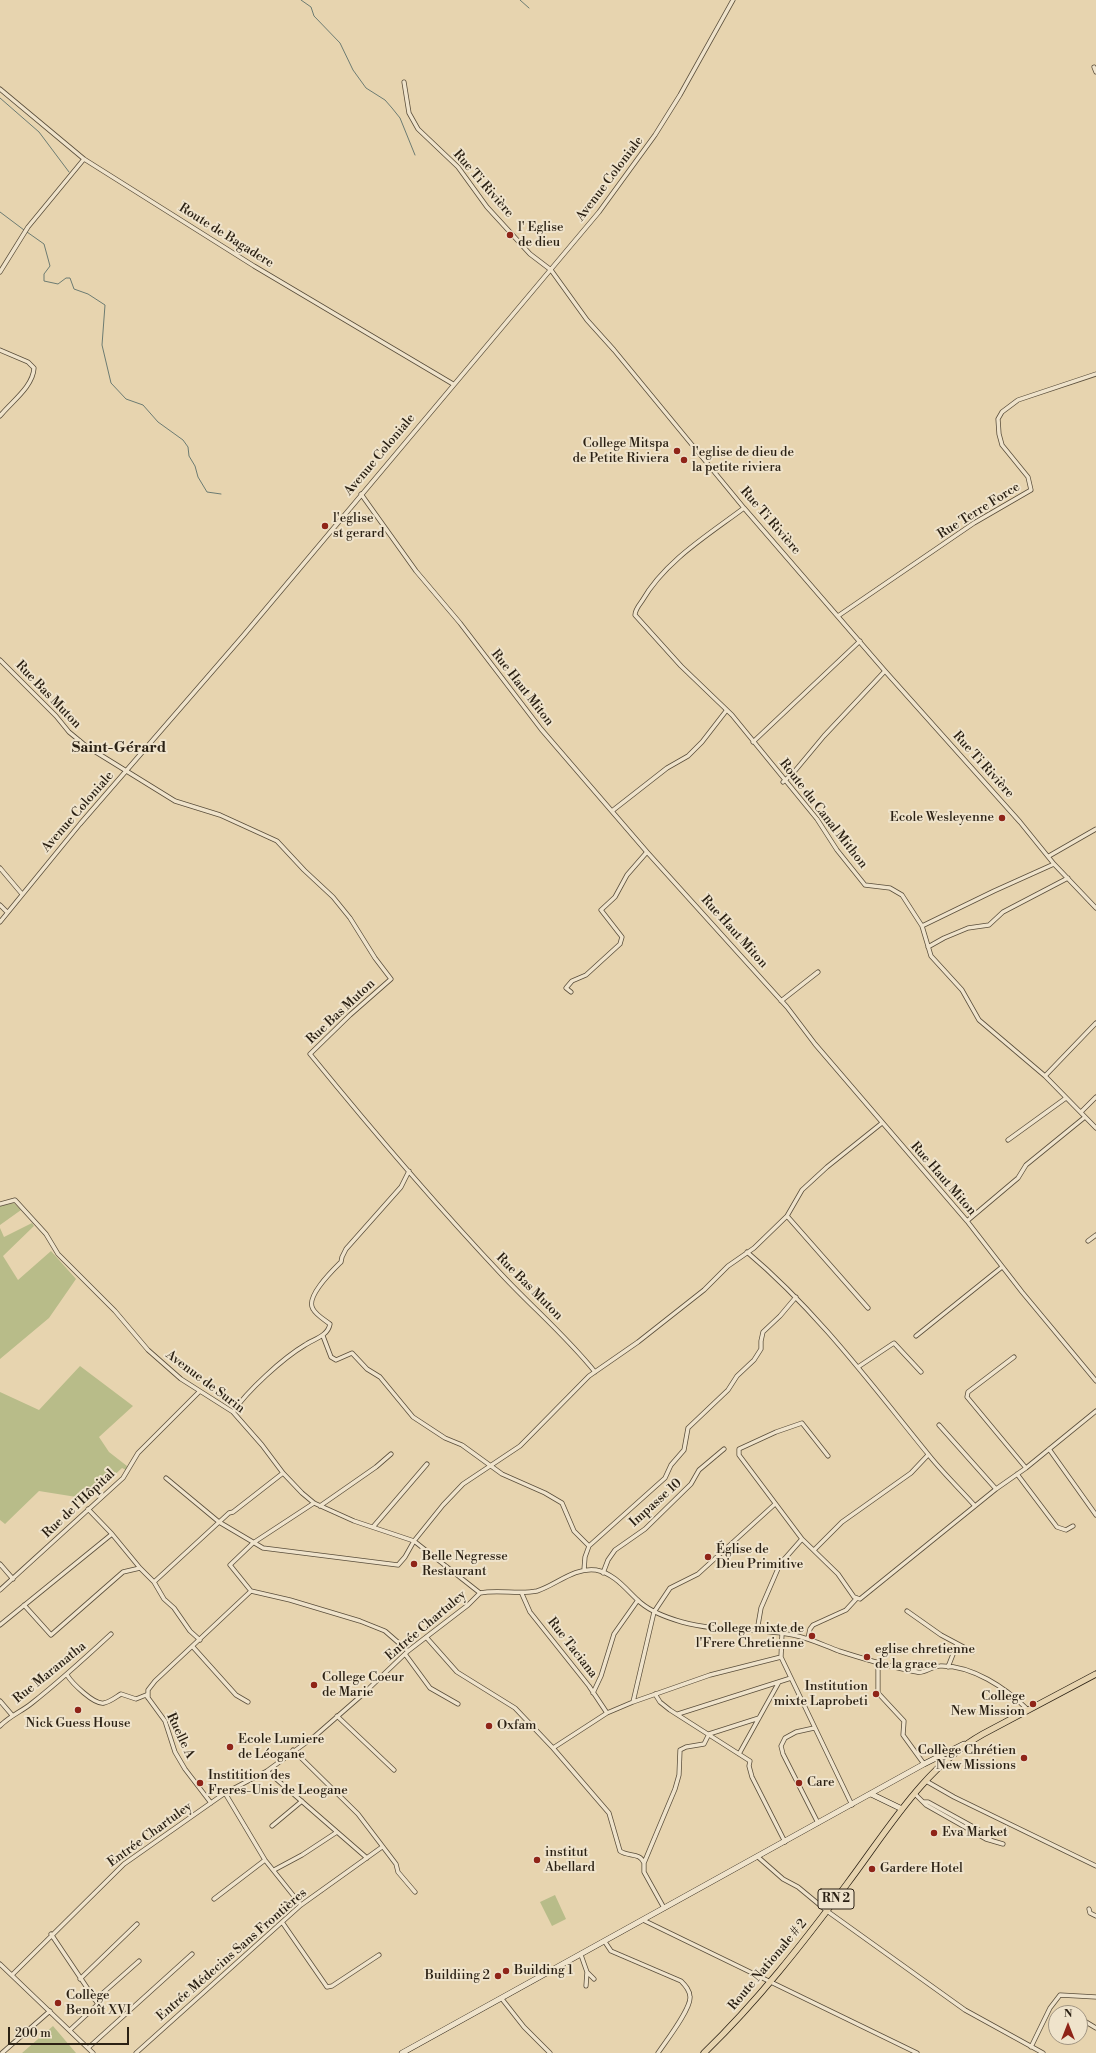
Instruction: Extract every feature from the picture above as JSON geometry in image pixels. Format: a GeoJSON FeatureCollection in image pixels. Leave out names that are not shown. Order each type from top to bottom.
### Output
{"type":"FeatureCollection","features":[{"type":"Feature","properties":{"kind":"main road","name":"Route Nationale # 2"},"geometry":{"type":"LineString","coordinates":[[704,2053],[770,1982],[827,1911],[902,1809],[926,1781],[966,1743],[1027,1709],[1096,1674]]}},
{"type":"Feature","properties":{"kind":"main road"},"geometry":{"type":"LineString","coordinates":[[402,2053],[605,1942],[924,1764],[966,1743]]}},
{"type":"Feature","properties":{"kind":"main road"},"geometry":{"type":"LineString","coordinates":[[872,1794],[902,1809]]}},
{"type":"Feature","properties":{"kind":"street","name":"Avenue Coloniale"},"geometry":{"type":"LineString","coordinates":[[0,922],[22,894],[243,636],[453,384],[599,212],[655,135],[680,95],[733,0]]}},
{"type":"Feature","properties":{"kind":"street"},"geometry":{"type":"LineString","coordinates":[[1094,68],[1096,72]]}},
{"type":"Feature","properties":{"kind":"street","name":"Rue Ti Rivière"},"geometry":{"type":"LineString","coordinates":[[404,82],[409,113],[418,129],[458,167],[487,207],[530,254],[551,270],[587,320],[614,350],[744,508],[885,671],[1049,856],[1054,864],[1096,908]]}},
{"type":"Feature","properties":{"kind":"street","name":"Route de Bagadere"},"geometry":{"type":"LineString","coordinates":[[0,89],[84,159],[254,266],[453,384]]}},
{"type":"Feature","properties":{"kind":"street"},"geometry":{"type":"LineString","coordinates":[[0,272],[28,227],[84,159]]}},
{"type":"Feature","properties":{"kind":"street"},"geometry":{"type":"LineString","coordinates":[[0,350],[28,362],[34,368],[29,382],[0,416]]}},
{"type":"Feature","properties":{"kind":"street","name":"Rue Terre Force"},"geometry":{"type":"LineString","coordinates":[[838,616],[974,523],[1031,490],[1028,477],[1002,445],[999,434],[998,419],[1002,412],[1018,400],[1096,374]]}},
{"type":"Feature","properties":{"kind":"street","name":"Rue Haut Miton"},"geometry":{"type":"LineString","coordinates":[[361,494],[416,571],[460,623],[514,694],[647,852],[781,1001],[815,1044],[967,1222],[1096,1381]]}},
{"type":"Feature","properties":{"kind":"street","name":"Route du Canal Mithon"},"geometry":{"type":"LineString","coordinates":[[744,508],[685,552],[668,568],[651,586],[635,612],[681,666],[726,710],[753,742],[816,819],[837,850],[865,885],[885,886],[899,892],[922,926],[931,956],[962,990],[979,1020],[1045,1076],[1096,1128]]}},
{"type":"Feature","properties":{"kind":"street"},"geometry":{"type":"LineString","coordinates":[[753,742],[860,641]]}},
{"type":"Feature","properties":{"kind":"street","name":"Rue Bas Muton"},"geometry":{"type":"LineString","coordinates":[[0,660],[56,716],[69,732],[86,746],[175,801],[220,815],[278,841],[304,870],[333,897],[350,918],[375,958],[391,979],[350,1015],[310,1054],[408,1171],[504,1277],[580,1354],[595,1372]]}},
{"type":"Feature","properties":{"kind":"street"},"geometry":{"type":"LineString","coordinates":[[784,781],[885,671]]}},
{"type":"Feature","properties":{"kind":"street"},"geometry":{"type":"LineString","coordinates":[[612,811],[660,773],[688,756],[702,742],[726,710]]}},
{"type":"Feature","properties":{"kind":"street"},"geometry":{"type":"LineString","coordinates":[[1049,856],[1096,829]]}},
{"type":"Feature","properties":{"kind":"street"},"geometry":{"type":"LineString","coordinates":[[571,992],[566,988],[572,981],[586,975],[620,944],[622,937],[600,910],[615,897],[627,875],[647,852]]}},
{"type":"Feature","properties":{"kind":"street"},"geometry":{"type":"LineString","coordinates":[[922,926],[1054,864]]}},
{"type":"Feature","properties":{"kind":"street"},"geometry":{"type":"LineString","coordinates":[[0,868],[22,894]]}},
{"type":"Feature","properties":{"kind":"street"},"geometry":{"type":"LineString","coordinates":[[928,947],[944,938],[968,928],[989,925],[1002,912],[1068,878]]}},
{"type":"Feature","properties":{"kind":"street"},"geometry":{"type":"LineString","coordinates":[[0,905],[7,912]]}},
{"type":"Feature","properties":{"kind":"street"},"geometry":{"type":"LineString","coordinates":[[781,1001],[818,972]]}},
{"type":"Feature","properties":{"kind":"street"},"geometry":{"type":"LineString","coordinates":[[1045,1076],[1096,1023]]}},
{"type":"Feature","properties":{"kind":"street"},"geometry":{"type":"LineString","coordinates":[[1081,1112],[1096,1097]]}},
{"type":"Feature","properties":{"kind":"street"},"geometry":{"type":"LineString","coordinates":[[1008,1140],[1066,1098]]}},
{"type":"Feature","properties":{"kind":"street"},"geometry":{"type":"LineString","coordinates":[[967,1222],[1018,1178],[1026,1165],[1085,1117]]}},
{"type":"Feature","properties":{"kind":"street"},"geometry":{"type":"LineString","coordinates":[[166,1478],[219,1522],[263,1548],[398,1565],[405,1557],[414,1541],[443,1505],[463,1484],[520,1446],[595,1372],[638,1342],[704,1290],[728,1266],[747,1252],[787,1216],[802,1190],[827,1167],[882,1123]]}},
{"type":"Feature","properties":{"kind":"street"},"geometry":{"type":"LineString","coordinates":[[233,1412],[244,1398],[294,1352],[323,1336],[329,1329],[330,1324],[313,1309],[312,1304],[314,1296],[328,1275],[341,1262],[346,1249],[401,1187],[408,1171]]}},
{"type":"Feature","properties":{"kind":"street","name":"Avenue de Surin"},"geometry":{"type":"LineString","coordinates":[[0,1204],[15,1200],[46,1234],[58,1254],[115,1311],[148,1350],[164,1366],[199,1392],[233,1412],[262,1445],[283,1473],[314,1503],[372,1527],[414,1541],[480,1593]]}},
{"type":"Feature","properties":{"kind":"street"},"geometry":{"type":"LineString","coordinates":[[787,1216],[868,1308]]}},
{"type":"Feature","properties":{"kind":"street"},"geometry":{"type":"LineString","coordinates":[[1088,1241],[1096,1235]]}},
{"type":"Feature","properties":{"kind":"street"},"geometry":{"type":"LineString","coordinates":[[747,1252],[796,1297],[858,1366],[905,1423],[928,1455],[975,1506]]}},
{"type":"Feature","properties":{"kind":"street"},"geometry":{"type":"LineString","coordinates":[[916,1336],[1002,1267]]}},
{"type":"Feature","properties":{"kind":"street"},"geometry":{"type":"LineString","coordinates":[[584,1570],[585,1557],[590,1546],[665,1478],[671,1465],[684,1450],[688,1428],[724,1394],[737,1376],[754,1360],[761,1349],[760,1341],[763,1332],[780,1316],[796,1297]]}},
{"type":"Feature","properties":{"kind":"street"},"geometry":{"type":"LineString","coordinates":[[323,1336],[332,1357],[336,1360],[352,1353],[367,1369],[380,1377],[413,1417],[445,1438],[462,1445],[502,1474],[545,1493],[562,1503],[574,1531],[590,1546]]}},
{"type":"Feature","properties":{"kind":"street"},"geometry":{"type":"LineString","coordinates":[[858,1366],[894,1343],[921,1372]]}},
{"type":"Feature","properties":{"kind":"street"},"geometry":{"type":"LineString","coordinates":[[1014,1357],[968,1392],[966,1397],[1026,1468]]}},
{"type":"Feature","properties":{"kind":"street","name":"Rue de l'Hôpital"},"geometry":{"type":"LineString","coordinates":[[0,1590],[123,1478],[138,1452],[199,1392]]}},
{"type":"Feature","properties":{"kind":"street"},"geometry":{"type":"LineString","coordinates":[[808,1638],[810,1629],[813,1625],[846,1610],[857,1598],[864,1597],[996,1489],[1026,1468],[1096,1411]]}},
{"type":"Feature","properties":{"kind":"street"},"geometry":{"type":"LineString","coordinates":[[828,1456],[802,1423],[776,1432],[739,1449],[739,1455],[802,1539],[838,1574],[857,1598]]}},
{"type":"Feature","properties":{"kind":"street"},"geometry":{"type":"LineString","coordinates":[[938,1426],[996,1489]]}},
{"type":"Feature","properties":{"kind":"street","name":"Impasse 10"},"geometry":{"type":"LineString","coordinates":[[603,1573],[608,1560],[615,1550],[645,1529],[691,1484],[699,1470],[724,1449]]}},
{"type":"Feature","properties":{"kind":"street"},"geometry":{"type":"LineString","coordinates":[[1050,1449],[1096,1515]]}},
{"type":"Feature","properties":{"kind":"street"},"geometry":{"type":"LineString","coordinates":[[320,1506],[376,1467],[391,1454]]}},
{"type":"Feature","properties":{"kind":"street"},"geometry":{"type":"LineString","coordinates":[[814,1550],[842,1522],[911,1473],[928,1455]]}},
{"type":"Feature","properties":{"kind":"street"},"geometry":{"type":"LineString","coordinates":[[372,1527],[427,1464]]}},
{"type":"Feature","properties":{"kind":"street"},"geometry":{"type":"LineString","coordinates":[[154,1582],[219,1522],[283,1473]]}},
{"type":"Feature","properties":{"kind":"street"},"geometry":{"type":"LineString","coordinates":[[1017,1474],[1057,1527],[1066,1530],[1072,1526]]}},
{"type":"Feature","properties":{"kind":"street"},"geometry":{"type":"LineString","coordinates":[[314,1503],[253,1543],[230,1565],[251,1591],[290,1600],[385,1631],[406,1653],[430,1688],[458,1704]]}},
{"type":"Feature","properties":{"kind":"street"},"geometry":{"type":"LineString","coordinates":[[632,1702],[654,1612],[670,1588],[698,1574],[775,1504]]}},
{"type":"Feature","properties":{"kind":"street"},"geometry":{"type":"LineString","coordinates":[[88,1509],[154,1582],[164,1599],[174,1608],[190,1631],[200,1640]]}},
{"type":"Feature","properties":{"kind":"street"},"geometry":{"type":"LineString","coordinates":[[0,1625],[112,1534]]}},
{"type":"Feature","properties":{"kind":"street"},"geometry":{"type":"LineString","coordinates":[[757,1631],[761,1608],[780,1564],[802,1539]]}},
{"type":"Feature","properties":{"kind":"street"},"geometry":{"type":"LineString","coordinates":[[0,1564],[13,1579]]}},
{"type":"Feature","properties":{"kind":"street"},"geometry":{"type":"LineString","coordinates":[[24,1605],[51,1635],[123,1572],[140,1568]]}},
{"type":"Feature","properties":{"kind":"street"},"geometry":{"type":"LineString","coordinates":[[480,1593],[489,1591],[522,1594],[552,1585],[568,1576],[584,1570],[596,1570],[609,1575],[626,1587],[638,1600],[654,1612],[682,1622],[709,1627],[782,1633],[808,1638],[837,1650],[919,1673],[931,1668],[948,1667],[967,1671],[993,1682],[1016,1698],[1027,1709]]}},
{"type":"Feature","properties":{"kind":"street"},"geometry":{"type":"LineString","coordinates":[[148,1699],[148,1690],[155,1681],[251,1591]]}},
{"type":"Feature","properties":{"kind":"street","name":"Entrée Chartuley"},"geometry":{"type":"LineString","coordinates":[[13,1974],[51,1934],[124,1864],[225,1793],[267,1771],[293,1750],[315,1736],[406,1653],[468,1605],[480,1593]]}},
{"type":"Feature","properties":{"kind":"street","name":"Rue Taciana"},"geometry":{"type":"LineString","coordinates":[[522,1594],[530,1612],[594,1693],[607,1713]]}},
{"type":"Feature","properties":{"kind":"street"},"geometry":{"type":"LineString","coordinates":[[594,1693],[614,1634],[638,1600]]}},
{"type":"Feature","properties":{"kind":"street"},"geometry":{"type":"LineString","coordinates":[[908,1611],[957,1644],[973,1652]]}},
{"type":"Feature","properties":{"kind":"street"},"geometry":{"type":"LineString","coordinates":[[782,1633],[781,1657],[852,1804]]}},
{"type":"Feature","properties":{"kind":"street","name":"Rue Maranatha"},"geometry":{"type":"LineString","coordinates":[[0,1726],[12,1715],[24,1710],[68,1675],[111,1634]]}},
{"type":"Feature","properties":{"kind":"street"},"geometry":{"type":"LineString","coordinates":[[426,1637],[457,1672],[515,1708],[553,1748],[609,1813],[620,1851],[625,1854],[638,1856],[644,1863]]}},
{"type":"Feature","properties":{"kind":"street"},"geometry":{"type":"LineString","coordinates":[[948,1667],[957,1644]]}},
{"type":"Feature","properties":{"kind":"street"},"geometry":{"type":"LineString","coordinates":[[193,1647],[236,1695],[248,1702]]}},
{"type":"Feature","properties":{"kind":"street"},"geometry":{"type":"LineString","coordinates":[[553,1748],[607,1713],[632,1702],[710,1675],[781,1657]]}},
{"type":"Feature","properties":{"kind":"street"},"geometry":{"type":"LineString","coordinates":[[878,1662],[878,1693],[904,1721],[903,1735],[924,1764]]}},
{"type":"Feature","properties":{"kind":"street"},"geometry":{"type":"LineString","coordinates":[[68,1675],[73,1684],[99,1703],[105,1703],[121,1694],[136,1700],[146,1695],[148,1699]]}},
{"type":"Feature","properties":{"kind":"street"},"geometry":{"type":"LineString","coordinates":[[678,1714],[791,1678]]}},
{"type":"Feature","properties":{"kind":"street"},"geometry":{"type":"LineString","coordinates":[[739,1754],[779,1682]]}},
{"type":"Feature","properties":{"kind":"street"},"geometry":{"type":"LineString","coordinates":[[656,1694],[660,1702],[750,1761],[752,1777],[785,1842]]}},
{"type":"Feature","properties":{"kind":"street","name":"Ruelle A"},"geometry":{"type":"LineString","coordinates":[[148,1699],[164,1721],[175,1752],[185,1769],[211,1803]]}},
{"type":"Feature","properties":{"kind":"street"},"geometry":{"type":"LineString","coordinates":[[0,1701],[12,1715]]}},
{"type":"Feature","properties":{"kind":"street"},"geometry":{"type":"LineString","coordinates":[[337,1716],[394,1770]]}},
{"type":"Feature","properties":{"kind":"street"},"geometry":{"type":"LineString","coordinates":[[664,1908],[644,1872],[644,1863],[675,1789],[679,1775],[680,1750],[686,1747],[704,1744],[709,1734],[759,1718]]}},
{"type":"Feature","properties":{"kind":"street"},"geometry":{"type":"LineString","coordinates":[[814,1728],[796,1732],[785,1738],[781,1746],[783,1754],[818,1823]]}},
{"type":"Feature","properties":{"kind":"street"},"geometry":{"type":"LineString","coordinates":[[293,1750],[358,1814],[396,1864],[398,1872],[415,1892]]}},
{"type":"Feature","properties":{"kind":"street"},"geometry":{"type":"LineString","coordinates":[[267,1771],[367,1858]]}},
{"type":"Feature","properties":{"kind":"street"},"geometry":{"type":"LineString","coordinates":[[926,1781],[954,1797],[1096,1866]]}},
{"type":"Feature","properties":{"kind":"street"},"geometry":{"type":"LineString","coordinates":[[225,1793],[265,1860],[301,1905]]}},
{"type":"Feature","properties":{"kind":"street"},"geometry":{"type":"LineString","coordinates":[[915,1794],[924,1802],[928,1802],[988,1835],[990,1839],[1003,1844]]}},
{"type":"Feature","properties":{"kind":"street"},"geometry":{"type":"LineString","coordinates":[[272,1826],[302,1802]]}},
{"type":"Feature","properties":{"kind":"street"},"geometry":{"type":"LineString","coordinates":[[274,1870],[302,1855],[337,1832]]}},
{"type":"Feature","properties":{"kind":"street","name":"Entrée Médecins Sans Frontières"},"geometry":{"type":"LineString","coordinates":[[136,2053],[301,1905],[382,1847]]}},
{"type":"Feature","properties":{"kind":"street"},"geometry":{"type":"LineString","coordinates":[[758,1857],[783,1879],[798,1887],[827,1911],[965,2010],[1043,2053]]}},
{"type":"Feature","properties":{"kind":"street"},"geometry":{"type":"LineString","coordinates":[[214,1898],[265,1860]]}},
{"type":"Feature","properties":{"kind":"street"},"geometry":{"type":"LineString","coordinates":[[1089,1909],[1090,1913],[1096,1916]]}},
{"type":"Feature","properties":{"kind":"street"},"geometry":{"type":"LineString","coordinates":[[643,1920],[918,2053]]}},
{"type":"Feature","properties":{"kind":"street"},"geometry":{"type":"LineString","coordinates":[[282,1922],[327,1987],[336,1984],[379,1955]]}},
{"type":"Feature","properties":{"kind":"street"},"geometry":{"type":"LineString","coordinates":[[80,1979],[137,1924]]}},
{"type":"Feature","properties":{"kind":"street"},"geometry":{"type":"LineString","coordinates":[[51,1934],[95,2000],[97,2006],[70,2030]]}},
{"type":"Feature","properties":{"kind":"street"},"geometry":{"type":"LineString","coordinates":[[605,1942],[611,1950],[680,1981],[686,1986],[690,1997],[688,2007],[658,2053]]}},
{"type":"Feature","properties":{"kind":"street"},"geometry":{"type":"LineString","coordinates":[[88,2048],[192,1954]]}},
{"type":"Feature","properties":{"kind":"street"},"geometry":{"type":"LineString","coordinates":[[581,1955],[587,1972],[586,1986]]}},
{"type":"Feature","properties":{"kind":"street"},"geometry":{"type":"LineString","coordinates":[[95,2000],[139,1961]]}},
{"type":"Feature","properties":{"kind":"street"},"geometry":{"type":"LineString","coordinates":[[0,1964],[13,1974],[93,2053]]}},
{"type":"Feature","properties":{"kind":"street"},"geometry":{"type":"LineString","coordinates":[[587,1972],[594,1979]]}},
{"type":"Feature","properties":{"kind":"street"},"geometry":{"type":"LineString","coordinates":[[1031,2046],[1050,2008],[1055,2004],[1058,1996],[1068,1994],[1096,1997]]}},
{"type":"Feature","properties":{"kind":"street"},"geometry":{"type":"LineString","coordinates":[[502,1999],[524,2027],[550,2053]]}},
{"type":"Feature","properties":{"kind":"street"},"geometry":{"type":"LineString","coordinates":[[2,2053],[50,2011]]}},
{"type":"Feature","properties":{"kind":"green space"},"geometry":{"type":"Polygon","coordinates":[[[14,1203],[21,1210],[0,1225],[0,1206],[14,1203]]]}},
{"type":"Feature","properties":{"kind":"green space"},"geometry":{"type":"Polygon","coordinates":[[[32,1223],[34,1226],[3,1256],[18,1280],[51,1251],[76,1279],[49,1318],[0,1359],[0,1228],[4,1237],[32,1223]]]}},
{"type":"Feature","properties":{"kind":"green space"},"geometry":{"type":"Polygon","coordinates":[[[80,1366],[133,1406],[99,1437],[109,1452],[127,1466],[126,1470],[122,1468],[89,1499],[39,1491],[5,1524],[0,1520],[0,1392],[39,1410],[80,1366]]]}},
{"type":"Feature","properties":{"kind":"green space"},"geometry":{"type":"Polygon","coordinates":[[[555,1895],[566,1919],[552,1926],[540,1902],[555,1895]]]}},
{"type":"Feature","properties":{"kind":"green space"},"geometry":{"type":"Polygon","coordinates":[[[53,2026],[76,2053],[22,2053],[53,2026]]]}},
{"type":"Feature","properties":{"kind":"waterway"},"geometry":{"type":"LineString","coordinates":[[301,0],[311,7],[314,16],[340,43],[353,70],[366,88],[385,100],[400,118],[415,155]]}},
{"type":"Feature","properties":{"kind":"waterway"},"geometry":{"type":"LineString","coordinates":[[520,0],[529,8]]}},
{"type":"Feature","properties":{"kind":"waterway"},"geometry":{"type":"LineString","coordinates":[[0,98],[39,132],[69,172]]}},
{"type":"Feature","properties":{"kind":"waterway"},"geometry":{"type":"LineString","coordinates":[[0,212],[24,230]]}},
{"type":"Feature","properties":{"kind":"waterway"},"geometry":{"type":"LineString","coordinates":[[27,232],[44,244],[50,266],[44,274],[44,281],[58,284],[66,278],[70,278],[74,289],[88,294],[105,305],[102,345],[111,383],[126,399],[143,405],[158,422],[183,440],[188,447],[189,456],[195,466],[198,477],[207,492],[221,494]]}},
{"type":"Feature","properties":{"kind":"place","name":"l' Eglise de dieu"},"geometry":{"type":"Point","coordinates":[510,235]}},
{"type":"Feature","properties":{"kind":"place","name":"College Mitspa de Petite Riviera"},"geometry":{"type":"Point","coordinates":[677,451]}},
{"type":"Feature","properties":{"kind":"place","name":"l'eglise de dieu de la petite riviera"},"geometry":{"type":"Point","coordinates":[684,460]}},
{"type":"Feature","properties":{"kind":"place","name":"l'eglise st gerard"},"geometry":{"type":"Point","coordinates":[325,526]}},
{"type":"Feature","properties":{"kind":"place","name":"Ecole Wesleyenne"},"geometry":{"type":"Point","coordinates":[1002,818]}},
{"type":"Feature","properties":{"kind":"place","name":"Église de Dieu Primitive"},"geometry":{"type":"Point","coordinates":[708,1557]}},
{"type":"Feature","properties":{"kind":"place","name":"Belle Negresse Restaurant"},"geometry":{"type":"Point","coordinates":[414,1564]}},
{"type":"Feature","properties":{"kind":"place","name":"College mixte de l'Frere Chretienne"},"geometry":{"type":"Point","coordinates":[812,1636]}},
{"type":"Feature","properties":{"kind":"place","name":"eglise chretienne de la grace"},"geometry":{"type":"Point","coordinates":[867,1657]}},
{"type":"Feature","properties":{"kind":"place","name":"College Coeur de Marie"},"geometry":{"type":"Point","coordinates":[314,1685]}},
{"type":"Feature","properties":{"kind":"place","name":"Institution mixte Laprobeti"},"geometry":{"type":"Point","coordinates":[876,1694]}},
{"type":"Feature","properties":{"kind":"place","name":"College New Mission"},"geometry":{"type":"Point","coordinates":[1033,1704]}},
{"type":"Feature","properties":{"kind":"place","name":"Nick Guess House"},"geometry":{"type":"Point","coordinates":[78,1710]}},
{"type":"Feature","properties":{"kind":"place","name":"Oxfam"},"geometry":{"type":"Point","coordinates":[489,1726]}},
{"type":"Feature","properties":{"kind":"place","name":"Ecole Lumiere de Léogane"},"geometry":{"type":"Point","coordinates":[230,1747]}},
{"type":"Feature","properties":{"kind":"place","name":"Collège Chrétien New Missions"},"geometry":{"type":"Point","coordinates":[1024,1758]}},
{"type":"Feature","properties":{"kind":"place","name":"Institition des Freres-Unis de Leogane"},"geometry":{"type":"Point","coordinates":[200,1783]}},
{"type":"Feature","properties":{"kind":"place","name":"Care"},"geometry":{"type":"Point","coordinates":[799,1783]}},
{"type":"Feature","properties":{"kind":"place","name":"Eva Market"},"geometry":{"type":"Point","coordinates":[934,1833]}},
{"type":"Feature","properties":{"kind":"place","name":"institut Abellard"},"geometry":{"type":"Point","coordinates":[537,1860]}},
{"type":"Feature","properties":{"kind":"place","name":"Gardere Hotel"},"geometry":{"type":"Point","coordinates":[872,1869]}},
{"type":"Feature","properties":{"kind":"place","name":"Building 1"},"geometry":{"type":"Point","coordinates":[506,1971]}},
{"type":"Feature","properties":{"kind":"place","name":"Buildiing 2"},"geometry":{"type":"Point","coordinates":[498,1976]}},
{"type":"Feature","properties":{"kind":"place","name":"Collège Benoît XVI"},"geometry":{"type":"Point","coordinates":[58,2003]}},
{"type":"Feature","properties":{"kind":"district","name":"Saint-Gérard"},"geometry":{"type":"Point","coordinates":[119,748]}}]}
